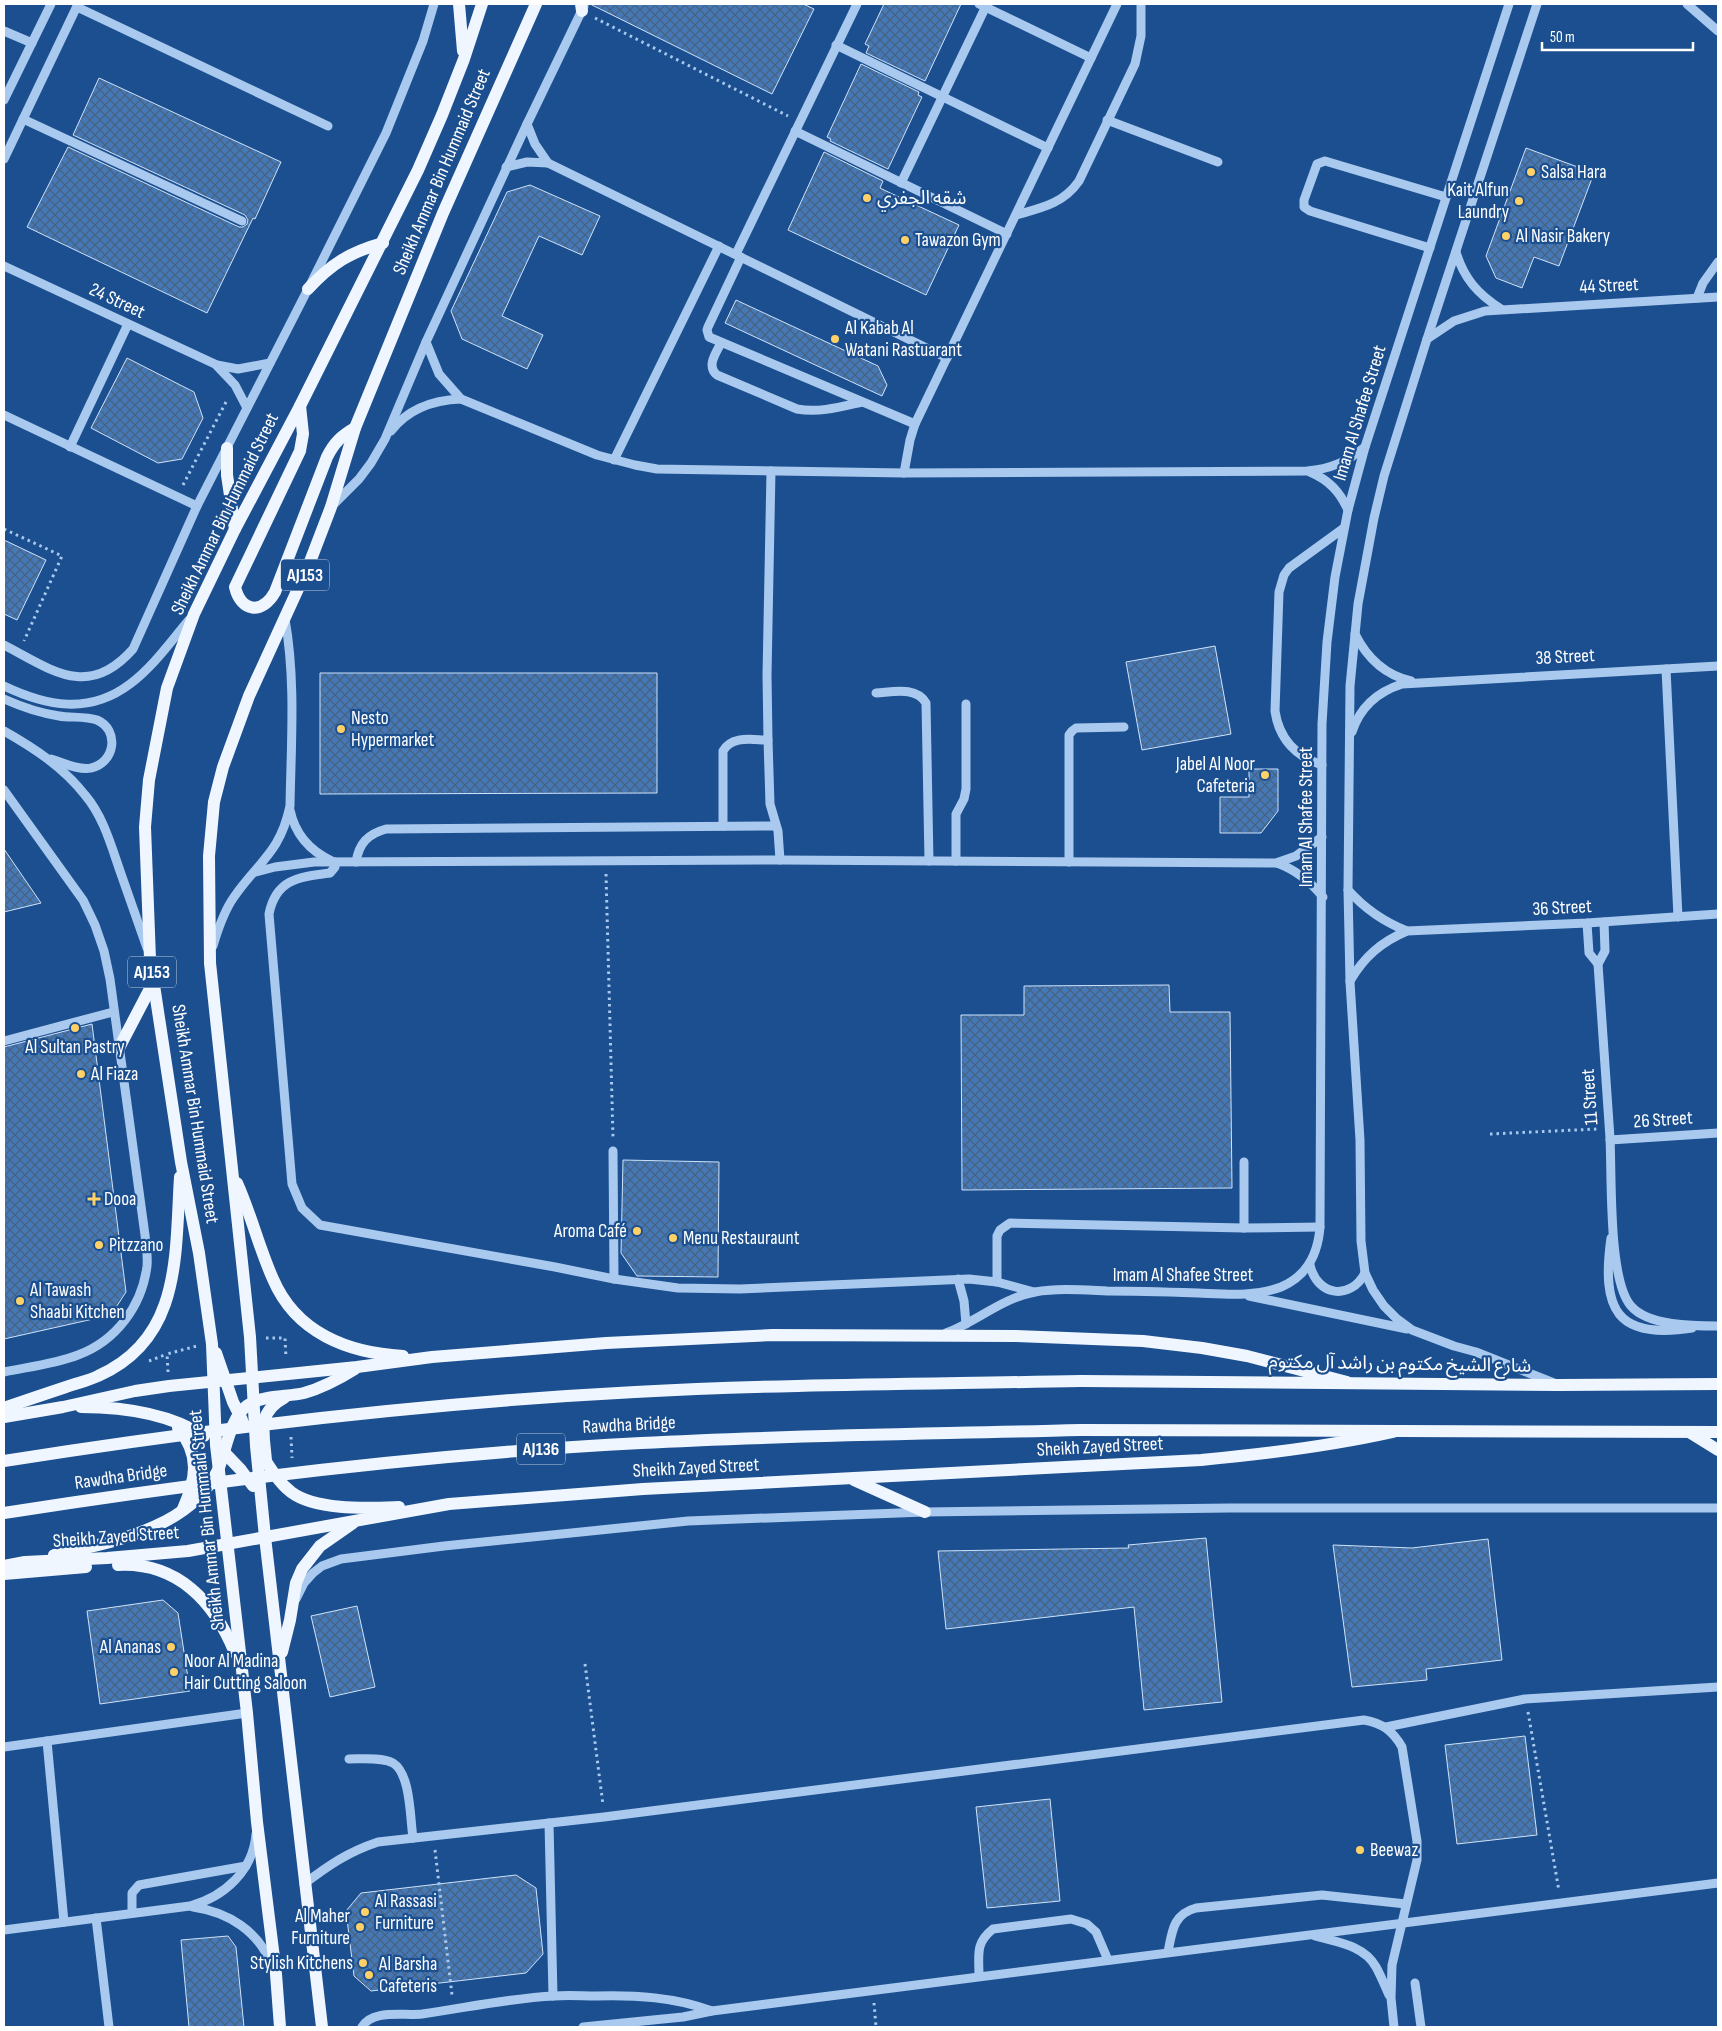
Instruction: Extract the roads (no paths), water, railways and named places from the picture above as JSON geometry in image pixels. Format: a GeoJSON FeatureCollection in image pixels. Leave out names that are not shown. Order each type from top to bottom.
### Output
{"type":"FeatureCollection","features":[{"type":"Feature","properties":{"kind":"main road"},"geometry":{"type":"LineString","coordinates":[[459,4],[464,59]]}},
{"type":"Feature","properties":{"kind":"main road","name":"Sheikh Ammar Bin Hummaid Street"},"geometry":{"type":"LineString","coordinates":[[280,2027],[276,1974],[257,1822],[247,1713],[218,1469],[220,1448],[219,1381],[199,1252],[181,1162],[150,958],[145,827],[149,780],[167,688],[194,614],[235,529],[300,406],[418,170],[464,59],[482,4]]}},
{"type":"Feature","properties":{"kind":"main road","name":"Sheikh Ammar Bin Hummaid Street"},"geometry":{"type":"LineString","coordinates":[[322,2027],[261,1501],[250,1338],[210,963],[209,856],[214,802],[223,766],[248,696],[308,567],[331,507],[355,428],[443,213],[536,4]]}},
{"type":"Feature","properties":{"kind":"main road"},"geometry":{"type":"LineString","coordinates":[[308,289],[324,272],[342,259],[361,249],[382,243]]}},
{"type":"Feature","properties":{"kind":"main road"},"geometry":{"type":"LineString","coordinates":[[300,406],[303,434],[300,451],[235,587],[238,598],[246,606],[258,608],[269,603],[332,446],[340,436],[355,428]]}},
{"type":"Feature","properties":{"kind":"main road"},"geometry":{"type":"LineString","coordinates":[[227,448],[227,475],[235,529]]}},
{"type":"Feature","properties":{"kind":"main road"},"geometry":{"type":"LineString","coordinates":[[118,1048],[154,981]]}},
{"type":"Feature","properties":{"kind":"main road"},"geometry":{"type":"LineString","coordinates":[[4,1408],[97,1377],[116,1367],[133,1354],[148,1338],[160,1318],[168,1297],[175,1248],[181,1162]]}},
{"type":"Feature","properties":{"kind":"main road"},"geometry":{"type":"LineString","coordinates":[[232,1171],[248,1207],[274,1281],[288,1305],[307,1325],[329,1339],[352,1348],[378,1354],[432,1357]]}},
{"type":"Feature","properties":{"kind":"main road"},"geometry":{"type":"LineString","coordinates":[[4,1417],[169,1386],[357,1367],[432,1357],[689,1338],[772,1335],[1016,1336],[1143,1341],[1248,1356],[1347,1382]]}},
{"type":"Feature","properties":{"kind":"main road"},"geometry":{"type":"LineString","coordinates":[[220,1448],[240,1415],[253,1403],[324,1386],[357,1367]]}},
{"type":"Feature","properties":{"kind":"main road"},"geometry":{"type":"LineString","coordinates":[[219,1381],[266,1462],[284,1486],[294,1494],[332,1506],[353,1508],[449,1504]]}},
{"type":"Feature","properties":{"kind":"main road","name":"شارع الشيخ مكتوم بن راشد آل مكتوم"},"geometry":{"type":"LineString","coordinates":[[1081,1381],[1559,1385],[1718,1384]]}},
{"type":"Feature","properties":{"kind":"main road","name":"Rawdha Bridge"},"geometry":{"type":"LineString","coordinates":[[4,1461],[267,1424],[539,1398],[728,1388],[1081,1381]]}},
{"type":"Feature","properties":{"kind":"main road"},"geometry":{"type":"LineString","coordinates":[[266,1462],[264,1420],[273,1404],[288,1395]]}},
{"type":"Feature","properties":{"kind":"main road"},"geometry":{"type":"LineString","coordinates":[[63,1407],[117,1409],[171,1419],[194,1430],[220,1448],[241,1470],[261,1501]]}},
{"type":"Feature","properties":{"kind":"main road"},"geometry":{"type":"LineString","coordinates":[[171,1419],[184,1435],[194,1458],[193,1482],[182,1511]]}},
{"type":"Feature","properties":{"kind":"main road","name":"Rawdha Bridge"},"geometry":{"type":"LineString","coordinates":[[4,1514],[268,1475],[453,1456],[723,1439],[1081,1430],[1393,1432]]}},
{"type":"Feature","properties":{"kind":"main road"},"geometry":{"type":"LineString","coordinates":[[1393,1432],[1718,1432]]}},
{"type":"Feature","properties":{"kind":"main road","name":"Sheikh Zayed Street"},"geometry":{"type":"LineString","coordinates":[[4,1566],[25,1562],[145,1555],[188,1550],[449,1504],[643,1489],[1211,1459],[1280,1452],[1393,1432]]}},
{"type":"Feature","properties":{"kind":"main road"},"geometry":{"type":"LineString","coordinates":[[1689,1432],[1718,1450]]}},
{"type":"Feature","properties":{"kind":"main road"},"geometry":{"type":"LineString","coordinates":[[25,1562],[123,1539],[152,1528],[182,1511],[200,1495],[218,1469]]}},
{"type":"Feature","properties":{"kind":"main road"},"geometry":{"type":"LineString","coordinates":[[851,1479],[924,1512]]}},
{"type":"Feature","properties":{"kind":"main road"},"geometry":{"type":"LineString","coordinates":[[280,1659],[290,1620],[296,1583],[302,1569],[310,1557],[326,1542],[358,1520]]}},
{"type":"Feature","properties":{"kind":"main road"},"geometry":{"type":"LineString","coordinates":[[4,1574],[130,1565],[161,1570],[189,1586],[218,1618],[241,1666]]}},
{"type":"Feature","properties":{"kind":"street"},"geometry":{"type":"LineString","coordinates":[[4,100],[51,4]]}},
{"type":"Feature","properties":{"kind":"street"},"geometry":{"type":"LineString","coordinates":[[4,645],[55,672],[72,677],[90,676],[107,672],[122,662],[133,649],[197,506],[386,133],[423,41],[434,4]]}},
{"type":"Feature","properties":{"kind":"street"},"geometry":{"type":"LineString","coordinates":[[857,4],[795,131],[738,256],[708,327],[709,337],[915,424]]}},
{"type":"Feature","properties":{"kind":"street"},"geometry":{"type":"LineString","coordinates":[[904,472],[915,424],[1117,4]]}},
{"type":"Feature","properties":{"kind":"street"},"geometry":{"type":"LineString","coordinates":[[1016,215],[1058,202],[1073,189],[1135,64],[1141,36],[1141,4]]}},
{"type":"Feature","properties":{"kind":"street","name":"Imam Al Shafee Street"},"geometry":{"type":"LineString","coordinates":[[938,1336],[966,1324],[1004,1302],[1034,1292],[1075,1290],[1242,1294],[1280,1287],[1296,1278],[1310,1265],[1316,1250],[1320,1228],[1323,700],[1327,642],[1335,576],[1348,510],[1365,447],[1509,4]]}},
{"type":"Feature","properties":{"kind":"street"},"geometry":{"type":"LineString","coordinates":[[1412,1330],[1384,1306],[1373,1290],[1365,1273],[1361,1242],[1358,1090],[1350,982],[1348,890],[1350,686],[1365,561],[1384,476],[1536,4]]}},
{"type":"Feature","properties":{"kind":"street"},"geometry":{"type":"LineString","coordinates":[[1687,4],[1718,31]]}},
{"type":"Feature","properties":{"kind":"street"},"geometry":{"type":"LineString","coordinates":[[900,182],[984,5],[1091,58]]}},
{"type":"Feature","properties":{"kind":"street"},"geometry":{"type":"LineString","coordinates":[[4,159],[77,6],[328,126]]}},
{"type":"Feature","properties":{"kind":"street"},"geometry":{"type":"LineString","coordinates":[[331,507],[359,479],[385,439],[426,342],[506,167],[583,6]]}},
{"type":"Feature","properties":{"kind":"street"},"geometry":{"type":"LineString","coordinates":[[4,31],[32,43]]}},
{"type":"Feature","properties":{"kind":"street"},"geometry":{"type":"LineString","coordinates":[[836,45],[1048,148]]}},
{"type":"Feature","properties":{"kind":"street"},"geometry":{"type":"LineString","coordinates":[[23,119],[242,221]]}},
{"type":"Feature","properties":{"kind":"street"},"geometry":{"type":"LineString","coordinates":[[1107,120],[1218,162]]}},
{"type":"Feature","properties":{"kind":"street"},"geometry":{"type":"LineString","coordinates":[[526,124],[535,144],[548,163]]}},
{"type":"Feature","properties":{"kind":"street"},"geometry":{"type":"LineString","coordinates":[[795,131],[1006,234]]}},
{"type":"Feature","properties":{"kind":"street"},"geometry":{"type":"LineString","coordinates":[[1430,248],[1310,211],[1304,207],[1304,200],[1317,164],[1325,161],[1446,197]]}},
{"type":"Feature","properties":{"kind":"street"},"geometry":{"type":"LineString","coordinates":[[506,167],[528,162],[548,163],[947,358]]}},
{"type":"Feature","properties":{"kind":"street"},"geometry":{"type":"LineString","coordinates":[[614,460],[719,246]]}},
{"type":"Feature","properties":{"kind":"street"},"geometry":{"type":"LineString","coordinates":[[1456,252],[1466,277],[1474,288],[1501,309]]}},
{"type":"Feature","properties":{"kind":"street"},"geometry":{"type":"LineString","coordinates":[[1697,298],[1703,282],[1718,262]]}},
{"type":"Feature","properties":{"kind":"street","name":"24 Street"},"geometry":{"type":"LineString","coordinates":[[4,266],[217,366],[238,370],[270,364]]}},
{"type":"Feature","properties":{"kind":"street","name":"44 Street"},"geometry":{"type":"LineString","coordinates":[[1427,339],[1454,321],[1485,311],[1718,297]]}},
{"type":"Feature","properties":{"kind":"street"},"geometry":{"type":"LineString","coordinates":[[70,447],[128,324]]}},
{"type":"Feature","properties":{"kind":"street"},"geometry":{"type":"LineString","coordinates":[[426,342],[439,374],[461,399],[614,460],[657,469],[904,472],[1307,471],[1332,467],[1355,456],[1365,447]]}},
{"type":"Feature","properties":{"kind":"street"},"geometry":{"type":"LineString","coordinates":[[721,343],[712,363],[714,373],[797,409],[817,411],[863,402]]}},
{"type":"Feature","properties":{"kind":"street","name":"24 Street"},"geometry":{"type":"LineString","coordinates":[[217,366],[235,385],[247,408]]}},
{"type":"Feature","properties":{"kind":"street"},"geometry":{"type":"LineString","coordinates":[[385,439],[405,417],[417,409],[430,403],[461,399]]}},
{"type":"Feature","properties":{"kind":"street"},"geometry":{"type":"LineString","coordinates":[[4,415],[197,506]]}},
{"type":"Feature","properties":{"kind":"street"},"geometry":{"type":"LineString","coordinates":[[771,471],[767,675],[768,740],[770,804],[779,836],[780,860]]}},
{"type":"Feature","properties":{"kind":"street"},"geometry":{"type":"LineString","coordinates":[[1307,471],[1328,482],[1336,490],[1348,510]]}},
{"type":"Feature","properties":{"kind":"street"},"geometry":{"type":"LineString","coordinates":[[1322,765],[1310,761],[1294,750],[1282,735],[1274,711],[1279,592],[1284,575],[1289,568],[1344,528]]}},
{"type":"Feature","properties":{"kind":"street"},"geometry":{"type":"LineString","coordinates":[[4,686],[45,703],[68,705],[90,703],[111,696],[130,684],[146,669],[194,614]]}},
{"type":"Feature","properties":{"kind":"street"},"geometry":{"type":"LineString","coordinates":[[210,963],[215,938],[224,913],[233,898],[274,848],[284,828],[290,806],[293,687],[285,619]]}},
{"type":"Feature","properties":{"kind":"street","name":"38 Street"},"geometry":{"type":"LineString","coordinates":[[1355,634],[1366,652],[1382,668],[1402,679],[1414,682]]}},
{"type":"Feature","properties":{"kind":"street","name":"38 Street"},"geometry":{"type":"LineString","coordinates":[[1350,738],[1355,721],[1365,706],[1378,694],[1389,688],[1414,682],[1718,666]]}},
{"type":"Feature","properties":{"kind":"street"},"geometry":{"type":"LineString","coordinates":[[1666,668],[1678,917]]}},
{"type":"Feature","properties":{"kind":"street"},"geometry":{"type":"LineString","coordinates":[[876,693],[914,692],[923,698],[926,703],[929,861]]}},
{"type":"Feature","properties":{"kind":"street"},"geometry":{"type":"LineString","coordinates":[[4,699],[42,713],[96,720],[106,726],[112,736],[112,747],[108,758],[100,766],[89,769],[46,757]]}},
{"type":"Feature","properties":{"kind":"street"},"geometry":{"type":"LineString","coordinates":[[956,861],[956,814],[964,799],[966,789],[966,704]]}},
{"type":"Feature","properties":{"kind":"street"},"geometry":{"type":"LineString","coordinates":[[1069,862],[1069,735],[1076,728],[1124,727]]}},
{"type":"Feature","properties":{"kind":"street"},"geometry":{"type":"LineString","coordinates":[[4,731],[46,757],[74,782],[86,796],[101,820],[150,958]]}},
{"type":"Feature","properties":{"kind":"street"},"geometry":{"type":"LineString","coordinates":[[723,826],[723,751],[726,746],[736,740],[768,740]]}},
{"type":"Feature","properties":{"kind":"street"},"geometry":{"type":"LineString","coordinates":[[4,790],[68,876],[87,908],[104,951],[110,979],[145,1236],[147,1265],[141,1294],[126,1320],[105,1341],[79,1355],[4,1372]]}},
{"type":"Feature","properties":{"kind":"street"},"geometry":{"type":"LineString","coordinates":[[290,806],[294,824],[304,840],[323,857],[335,862]]}},
{"type":"Feature","properties":{"kind":"street"},"geometry":{"type":"LineString","coordinates":[[356,862],[362,844],[368,836],[386,829],[776,826]]}},
{"type":"Feature","properties":{"kind":"street"},"geometry":{"type":"LineString","coordinates":[[256,872],[294,864],[335,862],[780,860],[1276,863],[1296,856],[1322,837]]}},
{"type":"Feature","properties":{"kind":"street"},"geometry":{"type":"LineString","coordinates":[[335,862],[330,872],[307,876],[293,881],[280,890],[275,894],[271,902],[269,914],[292,1184],[302,1208],[320,1225],[614,1279],[678,1288],[740,1289],[958,1279],[996,1282],[1034,1292]]}},
{"type":"Feature","properties":{"kind":"street"},"geometry":{"type":"LineString","coordinates":[[1276,863],[1298,872],[1322,897]]}},
{"type":"Feature","properties":{"kind":"street","name":"36 Street"},"geometry":{"type":"LineString","coordinates":[[1348,890],[1380,918],[1407,931]]}},
{"type":"Feature","properties":{"kind":"street","name":"36 Street"},"geometry":{"type":"LineString","coordinates":[[1350,982],[1358,968],[1378,946],[1407,931],[1587,923],[1718,914]]}},
{"type":"Feature","properties":{"kind":"street","name":"11 Street"},"geometry":{"type":"LineString","coordinates":[[1604,922],[1605,951],[1598,964],[1610,1140],[1613,1228],[1622,1292],[1632,1307],[1647,1318],[1704,1326],[1718,1326]]}},
{"type":"Feature","properties":{"kind":"street","name":"11 Street"},"geometry":{"type":"LineString","coordinates":[[1587,923],[1589,953],[1598,964]]}},
{"type":"Feature","properties":{"kind":"street"},"geometry":{"type":"LineString","coordinates":[[4,1041],[113,1012]]}},
{"type":"Feature","properties":{"kind":"street","name":"26 Street"},"geometry":{"type":"LineString","coordinates":[[1610,1140],[1718,1133]]}},
{"type":"Feature","properties":{"kind":"street"},"geometry":{"type":"LineString","coordinates":[[613,1150],[614,1279]]}},
{"type":"Feature","properties":{"kind":"street"},"geometry":{"type":"LineString","coordinates":[[1244,1162],[1244,1228]]}},
{"type":"Feature","properties":{"kind":"street"},"geometry":{"type":"LineString","coordinates":[[996,1282],[997,1236],[1004,1226],[1010,1223],[1320,1228]]}},
{"type":"Feature","properties":{"kind":"street","name":"11 Street"},"geometry":{"type":"LineString","coordinates":[[1613,1228],[1608,1269],[1609,1294],[1612,1303],[1624,1319],[1632,1325],[1651,1330],[1704,1326]]}},
{"type":"Feature","properties":{"kind":"street"},"geometry":{"type":"LineString","coordinates":[[1310,1265],[1312,1274],[1318,1282],[1325,1288],[1335,1291],[1353,1288],[1361,1281],[1365,1273]]}},
{"type":"Feature","properties":{"kind":"street"},"geometry":{"type":"LineString","coordinates":[[958,1279],[964,1301],[966,1324]]}},
{"type":"Feature","properties":{"kind":"street"},"geometry":{"type":"LineString","coordinates":[[1242,1294],[1281,1304],[1412,1330],[1476,1352],[1559,1385]]}},
{"type":"Feature","properties":{"kind":"street"},"geometry":{"type":"LineString","coordinates":[[290,1620],[297,1596],[304,1583],[322,1566],[341,1559],[454,1545],[688,1521],[924,1512],[1229,1508],[1718,1508]]}},
{"type":"Feature","properties":{"kind":"street"},"geometry":{"type":"LineString","coordinates":[[1386,1727],[1526,1699],[1718,1687]]}},
{"type":"Feature","properties":{"kind":"street"},"geometry":{"type":"LineString","coordinates":[[4,1746],[247,1713]]}},
{"type":"Feature","properties":{"kind":"street"},"geometry":{"type":"LineString","coordinates":[[304,1884],[335,1861],[359,1848],[378,1842],[604,1817],[1352,1720],[1364,1720],[1386,1727],[1402,1746],[1417,1840],[1417,1860],[1392,1965],[1391,1998],[1394,2027]]}},
{"type":"Feature","properties":{"kind":"street"},"geometry":{"type":"LineString","coordinates":[[47,1740],[64,1922]]}},
{"type":"Feature","properties":{"kind":"street"},"geometry":{"type":"LineString","coordinates":[[349,1759],[380,1760],[392,1763],[398,1769],[406,1783],[413,1838]]}},
{"type":"Feature","properties":{"kind":"street"},"geometry":{"type":"LineString","coordinates":[[4,1930],[132,1914],[201,1903],[222,1892],[239,1876],[246,1866],[256,1838],[257,1822]]}},
{"type":"Feature","properties":{"kind":"street"},"geometry":{"type":"LineString","coordinates":[[549,1823],[553,1996]]}},
{"type":"Feature","properties":{"kind":"street"},"geometry":{"type":"LineString","coordinates":[[132,1914],[132,1893],[139,1885],[246,1866]]}},
{"type":"Feature","properties":{"kind":"street"},"geometry":{"type":"LineString","coordinates":[[583,2027],[683,2017],[979,1976],[1718,1883]]}},
{"type":"Feature","properties":{"kind":"street"},"geometry":{"type":"LineString","coordinates":[[1168,1952],[1174,1922],[1179,1915],[1187,1910],[1196,1908],[1322,1895],[1406,1904]]}},
{"type":"Feature","properties":{"kind":"street"},"geometry":{"type":"LineString","coordinates":[[190,1906],[222,1914],[244,1927],[261,1945],[270,1959],[276,1974]]}},
{"type":"Feature","properties":{"kind":"street"},"geometry":{"type":"LineString","coordinates":[[96,1918],[109,2027]]}},
{"type":"Feature","properties":{"kind":"street"},"geometry":{"type":"LineString","coordinates":[[979,1976],[979,1947],[984,1936],[993,1929],[1071,1919],[1087,1924],[1096,1932],[1108,1960]]}},
{"type":"Feature","properties":{"kind":"street"},"geometry":{"type":"LineString","coordinates":[[1310,1934],[1345,1944],[1364,1953],[1375,1965],[1391,1998]]}},
{"type":"Feature","properties":{"kind":"street"},"geometry":{"type":"LineString","coordinates":[[1416,1983],[1421,2027]]}},
{"type":"Feature","properties":{"kind":"street"},"geometry":{"type":"LineString","coordinates":[[362,2027],[373,2016],[408,2015],[553,1996],[630,1995],[698,2006],[712,2012]]}},
{"type":"Feature","properties":{"kind":"place","name":"Salsa Hara"},"geometry":{"type":"Point","coordinates":[1531,172]}},
{"type":"Feature","properties":{"kind":"place","name":"شقه الجفري"},"geometry":{"type":"Point","coordinates":[867,198]}},
{"type":"Feature","properties":{"kind":"place","name":"Kait Alfun Laundry"},"geometry":{"type":"Point","coordinates":[1519,201]}},
{"type":"Feature","properties":{"kind":"place","name":"Al Nasir Bakery"},"geometry":{"type":"Point","coordinates":[1506,236]}},
{"type":"Feature","properties":{"kind":"place","name":"Tawazon Gym"},"geometry":{"type":"Point","coordinates":[905,240]}},
{"type":"Feature","properties":{"kind":"place","name":"Al Kabab Al Watani Rastuarant"},"geometry":{"type":"Point","coordinates":[835,339]}},
{"type":"Feature","properties":{"kind":"place","name":"Nesto Hypermarket"},"geometry":{"type":"Point","coordinates":[341,729]}},
{"type":"Feature","properties":{"kind":"place","name":"Jabel Al Noor Cafeteria"},"geometry":{"type":"Point","coordinates":[1265,775]}},
{"type":"Feature","properties":{"kind":"place","name":"Al Sultan Pastry"},"geometry":{"type":"Point","coordinates":[75,1028]}},
{"type":"Feature","properties":{"kind":"place","name":"Al Fiaza"},"geometry":{"type":"Point","coordinates":[81,1074]}},
{"type":"Feature","properties":{"kind":"place","name":"Dooa"},"geometry":{"type":"Point","coordinates":[94,1199]}},
{"type":"Feature","properties":{"kind":"place","name":"Aroma Café"},"geometry":{"type":"Point","coordinates":[637,1231]}},
{"type":"Feature","properties":{"kind":"place","name":"Menu Restauraunt"},"geometry":{"type":"Point","coordinates":[673,1238]}},
{"type":"Feature","properties":{"kind":"place","name":"Pitzzano"},"geometry":{"type":"Point","coordinates":[99,1245]}},
{"type":"Feature","properties":{"kind":"place","name":"Al Tawash Shaabi Kitchen"},"geometry":{"type":"Point","coordinates":[20,1301]}},
{"type":"Feature","properties":{"kind":"place","name":"Al Ananas"},"geometry":{"type":"Point","coordinates":[171,1647]}},
{"type":"Feature","properties":{"kind":"place","name":"Noor Al Madina Hair Cutting Saloon"},"geometry":{"type":"Point","coordinates":[174,1672]}},
{"type":"Feature","properties":{"kind":"place","name":"Beewaz"},"geometry":{"type":"Point","coordinates":[1360,1850]}},
{"type":"Feature","properties":{"kind":"place","name":"Al Rassasi Furniture"},"geometry":{"type":"Point","coordinates":[365,1912]}},
{"type":"Feature","properties":{"kind":"place","name":"Al Maher Furniture"},"geometry":{"type":"Point","coordinates":[360,1927]}},
{"type":"Feature","properties":{"kind":"place","name":"Stylish Kitchens"},"geometry":{"type":"Point","coordinates":[363,1963]}},
{"type":"Feature","properties":{"kind":"place","name":"Al Barsha Cafeteris"},"geometry":{"type":"Point","coordinates":[369,1975]}}]}
